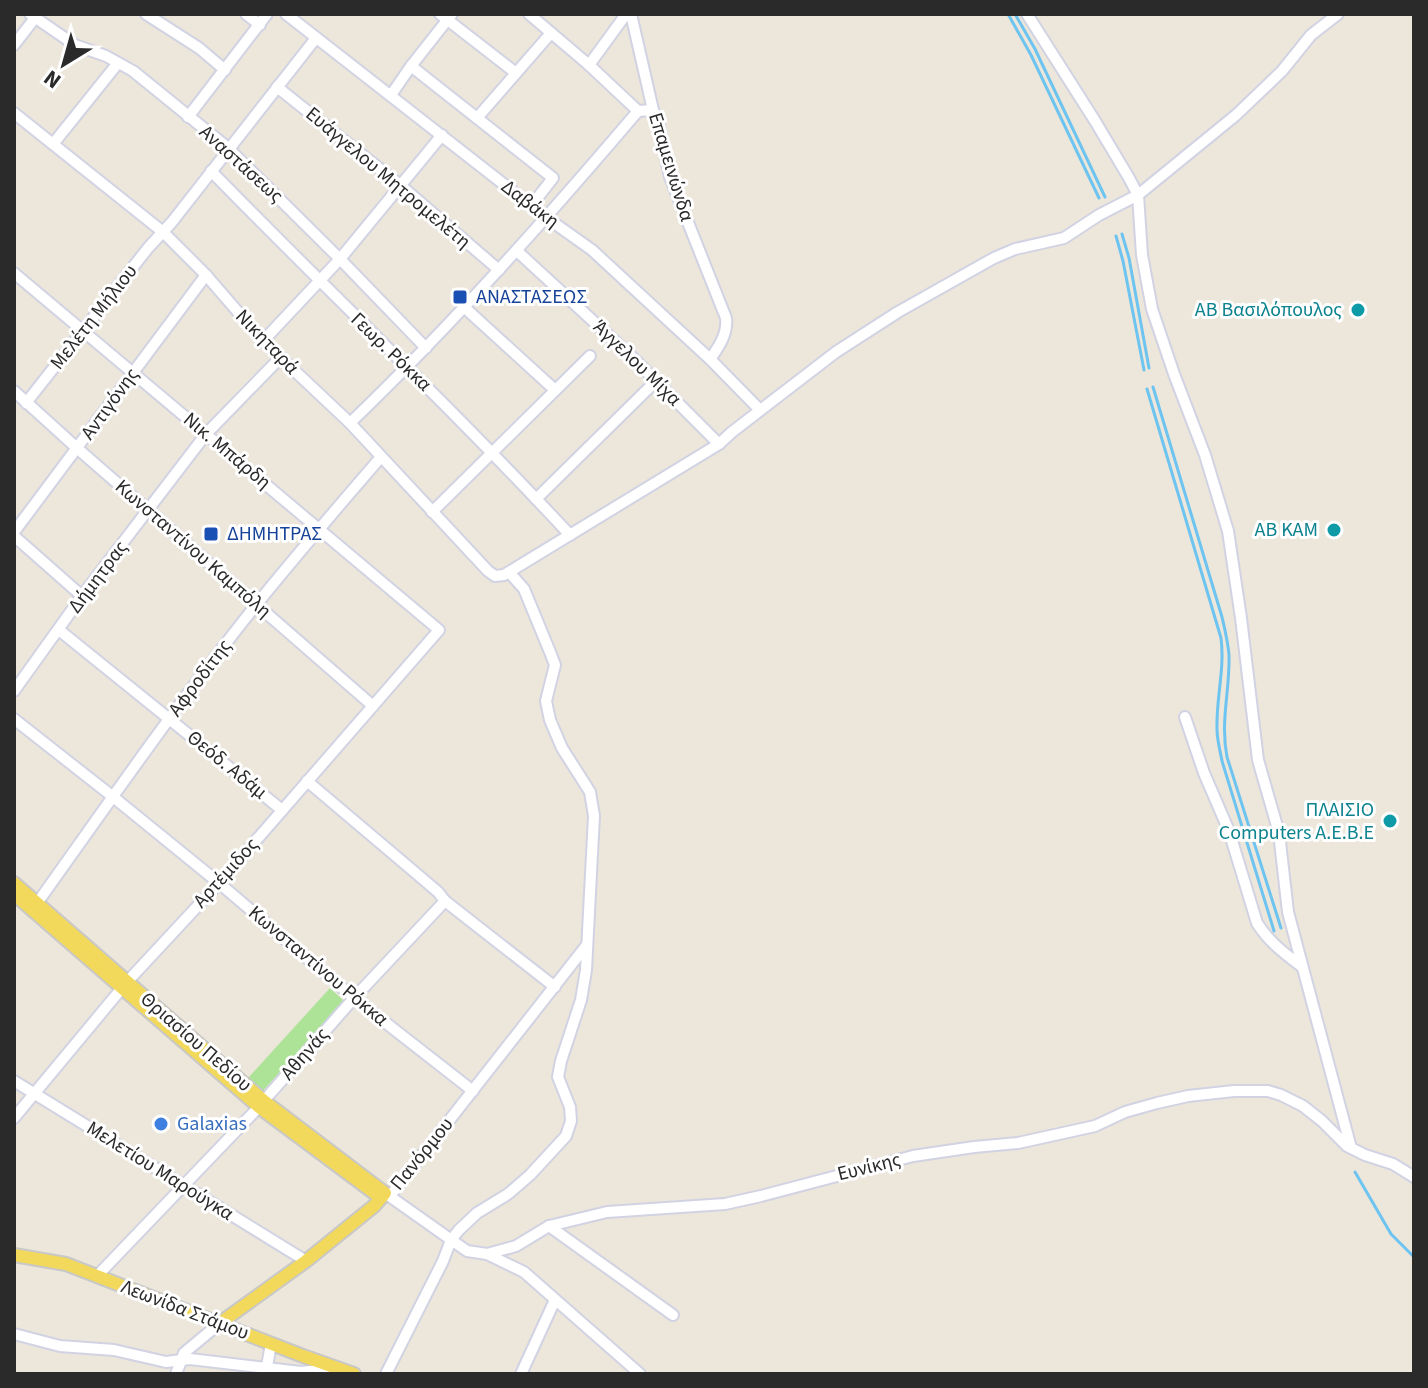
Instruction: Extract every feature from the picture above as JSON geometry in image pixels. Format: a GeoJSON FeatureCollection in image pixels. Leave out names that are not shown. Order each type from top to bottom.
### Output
{"type":"FeatureCollection","features":[{"type":"Feature","properties":{"kind":"main road","name":"Θριασίου Πεδίου"},"geometry":{"type":"LineString","coordinates":[[14,883],[35,907],[261,1104],[385,1196]]}},
{"type":"Feature","properties":{"kind":"main road","name":"Θριασίου Πεδίου"},"geometry":{"type":"LineString","coordinates":[[14,894],[35,907]]}},
{"type":"Feature","properties":{"kind":"main road","name":"Πανόρμου"},"geometry":{"type":"LineString","coordinates":[[220,1323],[306,1261],[385,1196]]}},
{"type":"Feature","properties":{"kind":"main road","name":"Λεωνίδα Στάμου"},"geometry":{"type":"LineString","coordinates":[[15,1258],[66,1264],[354,1374]]}},
{"type":"Feature","properties":{"kind":"street"},"geometry":{"type":"LineString","coordinates":[[146,14],[199,48],[225,70]]}},
{"type":"Feature","properties":{"kind":"street"},"geometry":{"type":"LineString","coordinates":[[246,14],[260,25]]}},
{"type":"Feature","properties":{"kind":"street"},"geometry":{"type":"LineString","coordinates":[[188,117],[267,14]]}},
{"type":"Feature","properties":{"kind":"street","name":"Δαβάκη"},"geometry":{"type":"LineString","coordinates":[[286,14],[531,206],[592,250],[710,359],[760,410]]}},
{"type":"Feature","properties":{"kind":"street"},"geometry":{"type":"LineString","coordinates":[[529,14],[638,111]]}},
{"type":"Feature","properties":{"kind":"street"},"geometry":{"type":"LineString","coordinates":[[1027,14],[1138,195],[1142,255],[1152,309],[1205,455],[1228,531],[1258,760],[1279,833],[1288,912],[1351,1148],[1393,1164],[1414,1177]]}},
{"type":"Feature","properties":{"kind":"street"},"geometry":{"type":"LineString","coordinates":[[386,1374],[451,1240],[477,1213],[508,1194],[530,1175],[566,1136],[571,1121],[570,1107],[558,1077],[581,1000],[588,944],[594,816],[590,792],[562,748],[550,720],[546,701],[555,665],[524,589],[509,572],[719,444],[836,352],[898,312],[994,258],[1015,249],[1064,238],[1138,195],[1236,115],[1282,71],[1311,35],[1338,14]]}},
{"type":"Feature","properties":{"kind":"street"},"geometry":{"type":"LineString","coordinates":[[589,65],[625,15]]}},
{"type":"Feature","properties":{"kind":"street","name":"Επαμεινώνδα"},"geometry":{"type":"LineString","coordinates":[[625,15],[634,26],[670,177],[726,318],[724,336],[710,359]]}},
{"type":"Feature","properties":{"kind":"street"},"geometry":{"type":"LineString","coordinates":[[14,45],[32,16]]}},
{"type":"Feature","properties":{"kind":"street","name":"Αναστάσεως"},"geometry":{"type":"LineString","coordinates":[[32,16],[75,45],[106,56],[133,71],[228,148],[426,348]]}},
{"type":"Feature","properties":{"kind":"street"},"geometry":{"type":"LineString","coordinates":[[391,95],[446,16],[516,73]]}},
{"type":"Feature","properties":{"kind":"street"},"geometry":{"type":"LineString","coordinates":[[477,118],[551,33]]}},
{"type":"Feature","properties":{"kind":"street","name":"Μελέτη Μήλιου"},"geometry":{"type":"LineString","coordinates":[[26,403],[316,38]]}},
{"type":"Feature","properties":{"kind":"street"},"geometry":{"type":"LineString","coordinates":[[53,144],[118,63]]}},
{"type":"Feature","properties":{"kind":"street"},"geometry":{"type":"LineString","coordinates":[[411,66],[553,178],[531,206]]}},
{"type":"Feature","properties":{"kind":"street","name":"Ευάγγελου Μητρομελέτη"},"geometry":{"type":"LineString","coordinates":[[277,87],[400,185],[499,270]]}},
{"type":"Feature","properties":{"kind":"street"},"geometry":{"type":"LineString","coordinates":[[350,423],[408,368],[517,251],[638,111],[653,110]]}},
{"type":"Feature","properties":{"kind":"street","name":"Νικηταρά"},"geometry":{"type":"LineString","coordinates":[[14,113],[163,232],[206,275],[263,341],[350,423],[495,576],[509,572]]}},
{"type":"Feature","properties":{"kind":"street"},"geometry":{"type":"LineString","coordinates":[[263,341],[340,259],[442,135]]}},
{"type":"Feature","properties":{"kind":"street","name":"Γεωρ. Ρόκκα"},"geometry":{"type":"LineString","coordinates":[[211,171],[492,452],[570,535]]}},
{"type":"Feature","properties":{"kind":"street","name":"Άγγελου Μίχα"},"geometry":{"type":"LineString","coordinates":[[517,251],[585,312],[719,444]]}},
{"type":"Feature","properties":{"kind":"street","name":"Νικ. Μπάρδη"},"geometry":{"type":"LineString","coordinates":[[14,273],[439,630]]}},
{"type":"Feature","properties":{"kind":"street","name":"Αντιγόνης"},"geometry":{"type":"LineString","coordinates":[[14,534],[206,275]]}},
{"type":"Feature","properties":{"kind":"street"},"geometry":{"type":"LineString","coordinates":[[464,307],[555,390]]}},
{"type":"Feature","properties":{"kind":"street"},"geometry":{"type":"LineString","coordinates":[[432,512],[590,356]]}},
{"type":"Feature","properties":{"kind":"street","name":"Δήμητρας"},"geometry":{"type":"LineString","coordinates":[[14,691],[206,434],[281,357]]}},
{"type":"Feature","properties":{"kind":"street"},"geometry":{"type":"LineString","coordinates":[[536,499],[656,381]]}},
{"type":"Feature","properties":{"kind":"street","name":"Κωνσταντίνου Καμπόλη"},"geometry":{"type":"LineString","coordinates":[[14,391],[373,706]]}},
{"type":"Feature","properties":{"kind":"street","name":"Αφροδίτης"},"geometry":{"type":"LineString","coordinates":[[35,907],[112,796],[256,604],[381,457]]}},
{"type":"Feature","properties":{"kind":"street"},"geometry":{"type":"LineString","coordinates":[[14,534],[82,596]]}},
{"type":"Feature","properties":{"kind":"street","name":"Θεόδ. Αδάμ"},"geometry":{"type":"LineString","coordinates":[[59,630],[282,810]]}},
{"type":"Feature","properties":{"kind":"street","name":"Αρτέμιδος"},"geometry":{"type":"LineString","coordinates":[[14,1118],[125,985],[219,883],[439,630]]}},
{"type":"Feature","properties":{"kind":"street"},"geometry":{"type":"LineString","coordinates":[[1185,717],[1229,831],[1257,923],[1277,948],[1301,966]]}},
{"type":"Feature","properties":{"kind":"street","name":"Κωνσταντίνου Ρόκκα"},"geometry":{"type":"LineString","coordinates":[[14,719],[219,883],[354,998],[473,1091]]}},
{"type":"Feature","properties":{"kind":"street"},"geometry":{"type":"LineString","coordinates":[[307,781],[445,901],[555,987]]}},
{"type":"Feature","properties":{"kind":"street","name":"Αθηνάς"},"geometry":{"type":"LineString","coordinates":[[97,1276],[261,1104],[445,901]]}},
{"type":"Feature","properties":{"kind":"street","name":"Πανόρμου"},"geometry":{"type":"LineString","coordinates":[[385,1196],[473,1091],[588,944]]}},
{"type":"Feature","properties":{"kind":"street","name":"Μελετίου Μαρούγκα"},"geometry":{"type":"LineString","coordinates":[[14,1081],[306,1261]]}},
{"type":"Feature","properties":{"kind":"street","name":"Ευνίκης"},"geometry":{"type":"LineString","coordinates":[[487,1254],[516,1246],[549,1226],[607,1212],[725,1204],[913,1156],[1018,1143],[1095,1126],[1125,1112],[1188,1096],[1234,1091],[1268,1091],[1281,1095],[1303,1106],[1351,1148]]}},
{"type":"Feature","properties":{"kind":"street"},"geometry":{"type":"LineString","coordinates":[[385,1196],[467,1251],[487,1254],[524,1272],[640,1374]]}},
{"type":"Feature","properties":{"kind":"street"},"geometry":{"type":"LineString","coordinates":[[549,1226],[673,1315]]}},
{"type":"Feature","properties":{"kind":"street"},"geometry":{"type":"LineString","coordinates":[[521,1374],[555,1300]]}},
{"type":"Feature","properties":{"kind":"street"},"geometry":{"type":"LineString","coordinates":[[176,1374],[184,1353],[220,1323]]}},
{"type":"Feature","properties":{"kind":"street"},"geometry":{"type":"LineString","coordinates":[[14,1334],[60,1346],[114,1350],[166,1362],[190,1359],[266,1371],[301,1372],[336,1368]]}},
{"type":"Feature","properties":{"kind":"street"},"geometry":{"type":"LineString","coordinates":[[266,1371],[271,1344]]}},
{"type":"Feature","properties":{"kind":"green space"},"geometry":{"type":"Polygon","coordinates":[[[330,988],[344,1001],[262,1092],[248,1078],[330,988]]]}},
{"type":"Feature","properties":{"kind":"waterway"},"geometry":{"type":"LineString","coordinates":[[1008,14],[1031,55],[1099,198]]}},
{"type":"Feature","properties":{"kind":"waterway"},"geometry":{"type":"LineString","coordinates":[[1015,14],[1035,49],[1105,197]]}},
{"type":"Feature","properties":{"kind":"waterway"},"geometry":{"type":"LineString","coordinates":[[1122,234],[1149,368]]}},
{"type":"Feature","properties":{"kind":"waterway"},"geometry":{"type":"LineString","coordinates":[[1116,236],[1144,370]]}},
{"type":"Feature","properties":{"kind":"waterway"},"geometry":{"type":"LineString","coordinates":[[1153,387],[1222,617],[1229,655],[1224,731],[1227,757],[1281,928]]}},
{"type":"Feature","properties":{"kind":"waterway"},"geometry":{"type":"LineString","coordinates":[[1147,389],[1221,638],[1217,717],[1219,745],[1274,931]]}},
{"type":"Feature","properties":{"kind":"waterway"},"geometry":{"type":"LineString","coordinates":[[1355,1172],[1391,1234],[1414,1257]]}},
{"type":"Feature","properties":{"kind":"place","name":"ΑΝΑΣΤΑΣΕΩΣ"},"geometry":{"type":"Point","coordinates":[460,297]}},
{"type":"Feature","properties":{"kind":"place","name":"ΑΒ Βασιλόπουλος"},"geometry":{"type":"Point","coordinates":[1358,310]}},
{"type":"Feature","properties":{"kind":"place","name":"ΑΒ ΚΑΜ"},"geometry":{"type":"Point","coordinates":[1334,530]}},
{"type":"Feature","properties":{"kind":"place","name":"ΔΗΜΗΤΡΑΣ"},"geometry":{"type":"Point","coordinates":[211,534]}},
{"type":"Feature","properties":{"kind":"place","name":"ΠΛΑΙΣΙΟ Computers Α.Ε.Β.Ε"},"geometry":{"type":"Point","coordinates":[1390,821]}},
{"type":"Feature","properties":{"kind":"place","name":"Galaxias"},"geometry":{"type":"Point","coordinates":[161,1124]}}]}
